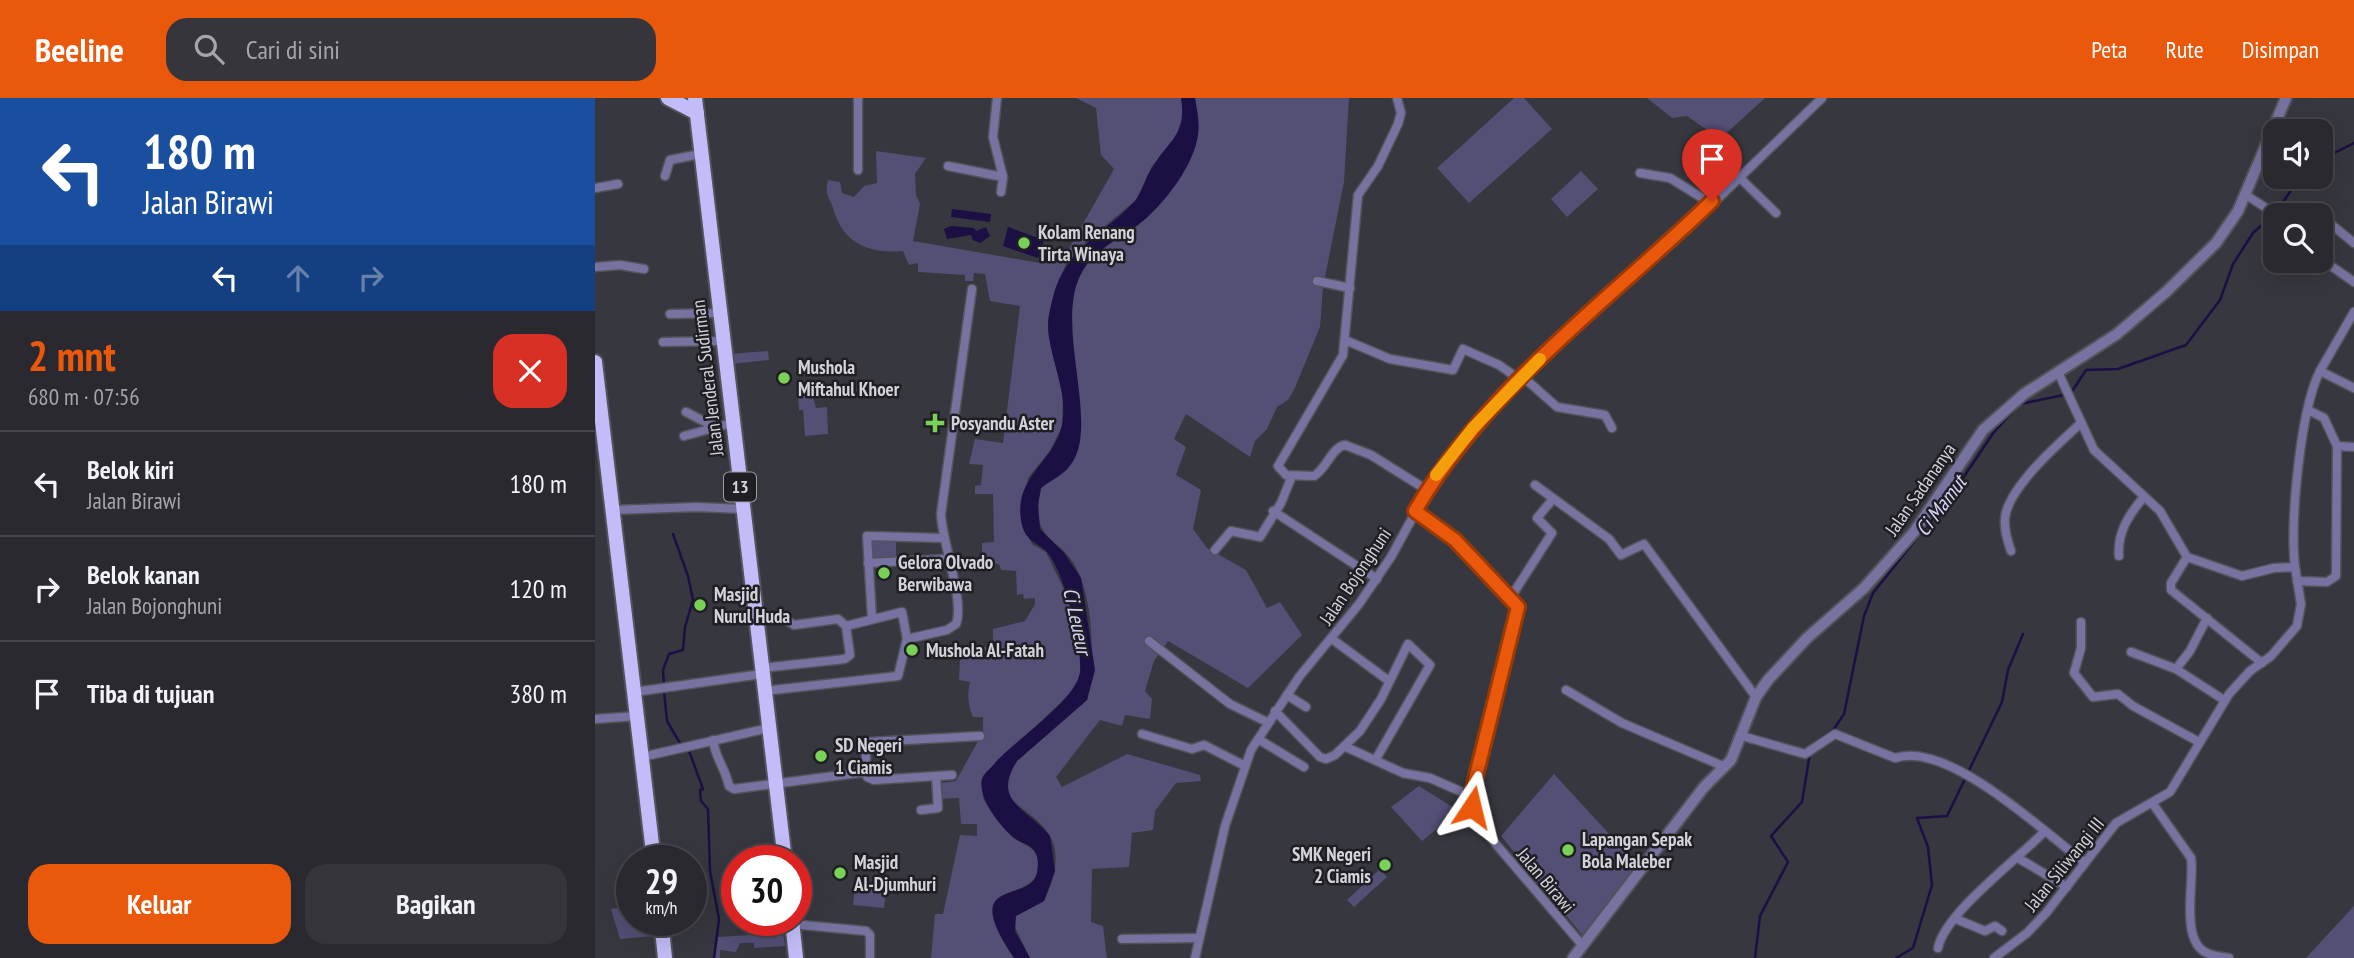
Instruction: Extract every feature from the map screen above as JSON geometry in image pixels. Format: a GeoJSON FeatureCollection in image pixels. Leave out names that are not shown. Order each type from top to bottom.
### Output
{"type":"FeatureCollection","features":[{"type":"Feature","properties":{"kind":"highway","name":"13"},"geometry":{"type":"LineString","coordinates":[[668,98],[696,105]]}},
{"type":"Feature","properties":{"kind":"highway","name":"Jalan Jenderal Sudirman"},"geometry":{"type":"LineString","coordinates":[[696,105],[783,845]]}},
{"type":"Feature","properties":{"kind":"highway"},"geometry":{"type":"LineString","coordinates":[[595,362],[652,845]]}},
{"type":"Feature","properties":{"kind":"highway"},"geometry":{"type":"LineString","coordinates":[[663,936],[665,958]]}},
{"type":"Feature","properties":{"kind":"highway"},"geometry":{"type":"LineString","coordinates":[[794,936],[796,958]]}},
{"type":"Feature","properties":{"kind":"street"},"geometry":{"type":"LineString","coordinates":[[858,98],[858,170]]}},
{"type":"Feature","properties":{"kind":"street"},"geometry":{"type":"LineString","coordinates":[[997,98],[994,146],[1003,177],[1001,192]]}},
{"type":"Feature","properties":{"kind":"street"},"geometry":{"type":"LineString","coordinates":[[1397,98],[1401,113],[1398,124],[1378,166],[1358,195],[1343,355],[1280,457],[1279,469],[1292,476],[1319,473],[1336,449],[1345,444],[1371,455],[1427,490]]}},
{"type":"Feature","properties":{"kind":"street","name":"Jalan Bojonghuni"},"geometry":{"type":"LineString","coordinates":[[1195,958],[1225,825],[1245,766],[1258,739],[1275,711],[1377,579],[1427,490],[1473,428],[1521,378],[1677,238],[1712,201],[1822,98]]}},
{"type":"Feature","properties":{"kind":"street","name":"Jalan Sadananya"},"geometry":{"type":"LineString","coordinates":[[1573,958],[1704,787],[1725,767],[1742,736],[1756,698],[1807,638],[1864,588],[1914,532],[1983,430],[2024,394],[2117,334],[2166,292],[2216,243],[2246,195],[2286,98]]}},
{"type":"Feature","properties":{"kind":"street"},"geometry":{"type":"LineString","coordinates":[[664,176],[670,160],[700,154]]}},
{"type":"Feature","properties":{"kind":"street"},"geometry":{"type":"LineString","coordinates":[[948,166],[1003,177]]}},
{"type":"Feature","properties":{"kind":"street"},"geometry":{"type":"LineString","coordinates":[[1640,173],[1670,178],[1712,201]]}},
{"type":"Feature","properties":{"kind":"street"},"geometry":{"type":"LineString","coordinates":[[1739,177],[1776,213]]}},
{"type":"Feature","properties":{"kind":"street"},"geometry":{"type":"LineString","coordinates":[[595,188],[618,184]]}},
{"type":"Feature","properties":{"kind":"street"},"geometry":{"type":"LineString","coordinates":[[2246,195],[2263,205]]}},
{"type":"Feature","properties":{"kind":"street"},"geometry":{"type":"LineString","coordinates":[[2333,226],[2354,243]]}},
{"type":"Feature","properties":{"kind":"street"},"geometry":{"type":"LineString","coordinates":[[595,267],[620,265],[645,269]]}},
{"type":"Feature","properties":{"kind":"street"},"geometry":{"type":"LineString","coordinates":[[2333,268],[2354,282]]}},
{"type":"Feature","properties":{"kind":"street"},"geometry":{"type":"LineString","coordinates":[[1317,281],[1350,288]]}},
{"type":"Feature","properties":{"kind":"street"},"geometry":{"type":"LineString","coordinates":[[907,639],[947,630],[956,624],[954,578],[943,538],[942,497],[972,289]]}},
{"type":"Feature","properties":{"kind":"street"},"geometry":{"type":"LineString","coordinates":[[2081,622],[2081,648],[2074,673],[2094,697],[2118,694],[2133,706],[2199,742],[2224,700],[2243,678],[2282,645],[2297,626],[2301,604],[2295,568],[2294,500],[2308,410],[2320,371],[2354,312]]}},
{"type":"Feature","properties":{"kind":"street"},"geometry":{"type":"LineString","coordinates":[[670,314],[719,313]]}},
{"type":"Feature","properties":{"kind":"street"},"geometry":{"type":"LineString","coordinates":[[1345,340],[1390,359],[1453,370],[1463,349],[1521,378],[1557,407],[1605,415],[1612,428]]}},
{"type":"Feature","properties":{"kind":"street"},"geometry":{"type":"LineString","coordinates":[[663,342],[722,341]]}},
{"type":"Feature","properties":{"kind":"street"},"geometry":{"type":"LineString","coordinates":[[2320,371],[2354,388]]}},
{"type":"Feature","properties":{"kind":"street"},"geometry":{"type":"LineString","coordinates":[[2058,372],[2094,450],[2169,522],[2187,557],[2242,576],[2274,568],[2295,568]]}},
{"type":"Feature","properties":{"kind":"street"},"geometry":{"type":"LineString","coordinates":[[2297,581],[2327,582],[2336,576],[2337,446],[2329,425],[2308,410]]}},
{"type":"Feature","properties":{"kind":"street"},"geometry":{"type":"LineString","coordinates":[[687,412],[713,426]]}},
{"type":"Feature","properties":{"kind":"street"},"geometry":{"type":"LineString","coordinates":[[684,436],[732,423]]}},
{"type":"Feature","properties":{"kind":"street"},"geometry":{"type":"LineString","coordinates":[[2011,551],[2005,528],[2007,508],[2040,460],[2080,424]]}},
{"type":"Feature","properties":{"kind":"street"},"geometry":{"type":"LineString","coordinates":[[2337,446],[2354,447]]}},
{"type":"Feature","properties":{"kind":"street"},"geometry":{"type":"LineString","coordinates":[[1215,550],[1231,531],[1259,537],[1273,511],[1281,503],[1292,476]]}},
{"type":"Feature","properties":{"kind":"street"},"geometry":{"type":"LineString","coordinates":[[1535,485],[1609,539],[1621,555],[1644,544],[1756,698]]}},
{"type":"Feature","properties":{"kind":"street"},"geometry":{"type":"LineString","coordinates":[[2119,556],[2118,542],[2128,515],[2144,497]]}},
{"type":"Feature","properties":{"kind":"street"},"geometry":{"type":"LineString","coordinates":[[1511,597],[1552,533],[1537,518],[1553,499]]}},
{"type":"Feature","properties":{"kind":"street"},"geometry":{"type":"LineString","coordinates":[[613,510],[697,507],[743,509]]}},
{"type":"Feature","properties":{"kind":"street"},"geometry":{"type":"LineString","coordinates":[[1273,511],[1377,579]]}},
{"type":"Feature","properties":{"kind":"street"},"geometry":{"type":"LineString","coordinates":[[1346,747],[1403,773],[1430,778],[1471,796],[1507,646],[1519,613],[1511,597],[1494,584],[1455,540],[1415,511]]}},
{"type":"Feature","properties":{"kind":"street"},"geometry":{"type":"LineString","coordinates":[[872,618],[867,536],[943,538]]}},
{"type":"Feature","properties":{"kind":"street"},"geometry":{"type":"LineString","coordinates":[[2187,557],[2170,588],[2262,663]]}},
{"type":"Feature","properties":{"kind":"street"},"geometry":{"type":"LineString","coordinates":[[869,563],[947,559]]}},
{"type":"Feature","properties":{"kind":"street"},"geometry":{"type":"LineString","coordinates":[[764,691],[898,676],[907,639],[902,612],[846,626]]}},
{"type":"Feature","properties":{"kind":"street"},"geometry":{"type":"LineString","coordinates":[[634,692],[848,658],[846,626],[838,619],[794,625],[783,618],[756,621]]}},
{"type":"Feature","properties":{"kind":"street"},"geometry":{"type":"LineString","coordinates":[[2176,669],[2190,651],[2207,618]]}},
{"type":"Feature","properties":{"kind":"street"},"geometry":{"type":"LineString","coordinates":[[1332,639],[1389,681]]}},
{"type":"Feature","properties":{"kind":"street"},"geometry":{"type":"LineString","coordinates":[[1149,641],[1230,704],[1267,722]]}},
{"type":"Feature","properties":{"kind":"street"},"geometry":{"type":"LineString","coordinates":[[1275,711],[1323,759],[1346,747],[1370,718],[1405,645],[1430,662],[1377,759]]}},
{"type":"Feature","properties":{"kind":"street"},"geometry":{"type":"LineString","coordinates":[[2131,652],[2176,669],[2224,700]]}},
{"type":"Feature","properties":{"kind":"street"},"geometry":{"type":"LineString","coordinates":[[1566,691],[1622,723],[1725,767]]}},
{"type":"Feature","properties":{"kind":"street"},"geometry":{"type":"LineString","coordinates":[[1287,695],[1306,707]]}},
{"type":"Feature","properties":{"kind":"street"},"geometry":{"type":"LineString","coordinates":[[595,719],[637,716]]}},
{"type":"Feature","properties":{"kind":"street"},"geometry":{"type":"LineString","coordinates":[[642,757],[769,728]]}},
{"type":"Feature","properties":{"kind":"street"},"geometry":{"type":"LineString","coordinates":[[1142,734],[1192,749],[1203,745],[1245,766]]}},
{"type":"Feature","properties":{"kind":"street"},"geometry":{"type":"LineString","coordinates":[[1742,736],[1810,752],[1835,734],[1894,758],[1910,753],[1926,756],[1968,774],[2085,863]]}},
{"type":"Feature","properties":{"kind":"street"},"geometry":{"type":"LineString","coordinates":[[952,775],[874,780],[867,777],[866,744],[869,741],[980,736]]}},
{"type":"Feature","properties":{"kind":"street"},"geometry":{"type":"LineString","coordinates":[[1258,739],[1304,767]]}},
{"type":"Feature","properties":{"kind":"street"},"geometry":{"type":"LineString","coordinates":[[713,740],[715,756],[724,764],[731,789],[866,772]]}},
{"type":"Feature","properties":{"kind":"street","name":"Jalan Siliwangi III"},"geometry":{"type":"LineString","coordinates":[[1994,958],[2027,933],[2067,887],[2116,823],[2165,798],[2199,742]]}},
{"type":"Feature","properties":{"kind":"street"},"geometry":{"type":"LineString","coordinates":[[921,810],[938,808],[936,776]]}},
{"type":"Feature","properties":{"kind":"street","name":"Jalan Birawi"},"geometry":{"type":"LineString","coordinates":[[1471,796],[1474,814],[1488,834],[1583,946]]}},
{"type":"Feature","properties":{"kind":"street"},"geometry":{"type":"LineString","coordinates":[[2153,804],[2192,858],[2188,901],[2198,945],[2207,953],[2229,958]]}},
{"type":"Feature","properties":{"kind":"street"},"geometry":{"type":"LineString","coordinates":[[1938,948],[1956,919],[1982,887],[2018,858],[2044,832]]}},
{"type":"Feature","properties":{"kind":"street"},"geometry":{"type":"LineString","coordinates":[[2018,858],[2067,887]]}},
{"type":"Feature","properties":{"kind":"street"},"geometry":{"type":"LineString","coordinates":[[1956,919],[1976,929],[1986,931],[1995,926],[2002,931]]}},
{"type":"Feature","properties":{"kind":"street"},"geometry":{"type":"LineString","coordinates":[[812,924],[866,931],[870,935],[870,958]]}},
{"type":"Feature","properties":{"kind":"street"},"geometry":{"type":"LineString","coordinates":[[1122,939],[1198,937]]}},
{"type":"Feature","properties":{"kind":"shaded area"},"geometry":{"type":"Polygon","coordinates":[[[1076,98],[1181,98],[1183,116],[1178,132],[1169,148],[1152,166],[1136,200],[1086,242],[1066,264],[1055,290],[1048,320],[1049,337],[1063,397],[1062,427],[1049,452],[1028,478],[1021,521],[1032,544],[1046,552],[1068,598],[1081,655],[1080,674],[1075,689],[983,776],[983,797],[988,808],[1007,832],[1033,850],[1038,861],[1036,875],[1028,884],[997,901],[993,912],[998,930],[1014,958],[931,958],[935,914],[943,914],[960,835],[977,836],[977,824],[961,824],[959,798],[941,799],[940,783],[956,781],[983,732],[983,717],[973,717],[970,708],[970,682],[959,680],[960,658],[967,658],[968,650],[979,654],[982,647],[994,648],[997,644],[993,640],[993,629],[1025,621],[1035,604],[1035,598],[1024,599],[1023,594],[1017,595],[1016,571],[1001,570],[999,564],[982,563],[982,543],[994,542],[993,494],[975,494],[975,486],[981,485],[983,465],[969,464],[975,439],[1003,443],[1020,306],[990,301],[985,274],[974,273],[973,281],[965,281],[965,275],[918,272],[918,263],[909,265],[903,251],[880,251],[852,239],[838,222],[828,196],[827,185],[828,180],[840,182],[842,193],[854,197],[864,186],[877,183],[876,151],[926,158],[915,174],[916,195],[920,204],[913,241],[1040,263],[1067,252],[1114,169],[1101,155],[1096,108],[1076,98]]]}},
{"type":"Feature","properties":{"kind":"shaded area"},"geometry":{"type":"Polygon","coordinates":[[[1195,98],[1349,98],[1344,182],[1323,287],[1320,327],[1294,390],[1288,400],[1277,407],[1267,429],[1255,441],[1250,457],[1186,414],[1174,439],[1186,447],[1176,475],[1201,490],[1193,529],[1207,548],[1246,570],[1267,608],[1280,602],[1302,635],[1248,688],[1168,641],[1154,661],[1145,691],[1152,699],[1150,719],[1125,715],[1122,726],[1100,720],[1056,777],[1062,787],[1127,754],[1200,775],[1201,781],[1176,783],[1155,811],[1153,830],[1132,833],[1129,867],[1092,869],[1091,922],[1103,926],[1107,958],[1030,958],[1013,923],[1016,916],[1044,901],[1055,867],[1055,849],[1048,833],[1015,803],[1007,786],[1017,761],[1087,700],[1091,669],[1090,622],[1085,591],[1073,562],[1043,531],[1038,507],[1041,488],[1068,469],[1073,389],[1073,298],[1079,277],[1091,260],[1143,221],[1165,197],[1190,147],[1196,113],[1195,98]]]}},
{"type":"Feature","properties":{"kind":"shaded area"},"geometry":{"type":"Polygon","coordinates":[[[1514,98],[1524,98],[1552,129],[1469,203],[1437,168],[1514,98]]]}},
{"type":"Feature","properties":{"kind":"shaded area"},"geometry":{"type":"Polygon","coordinates":[[[1647,98],[1765,98],[1720,139],[1687,116],[1672,118],[1647,98]]]}},
{"type":"Feature","properties":{"kind":"shaded area"},"geometry":{"type":"Polygon","coordinates":[[[1581,171],[1598,189],[1567,217],[1551,199],[1581,171]]]}},
{"type":"Feature","properties":{"kind":"shaded area"},"geometry":{"type":"Polygon","coordinates":[[[768,351],[769,360],[731,364],[730,354],[768,351]]]}},
{"type":"Feature","properties":{"kind":"shaded area"},"geometry":{"type":"Polygon","coordinates":[[[812,394],[816,408],[827,407],[828,434],[805,436],[803,410],[799,410],[798,396],[812,394]]]}},
{"type":"Feature","properties":{"kind":"shaded area"},"geometry":{"type":"Polygon","coordinates":[[[870,538],[896,538],[896,559],[872,560],[870,538]]]}},
{"type":"Feature","properties":{"kind":"shaded area","name":"Lapangan Sepak Bola Maleber"},"geometry":{"type":"Polygon","coordinates":[[[1554,774],[1637,864],[1582,935],[1501,836],[1554,774]]]}},
{"type":"Feature","properties":{"kind":"shaded area"},"geometry":{"type":"Polygon","coordinates":[[[1419,786],[1459,811],[1422,841],[1391,807],[1419,786]]]}},
{"type":"Feature","properties":{"kind":"shaded area"},"geometry":{"type":"Polygon","coordinates":[[[1380,869],[1387,877],[1354,907],[1347,900],[1380,869]]]}},
{"type":"Feature","properties":{"kind":"shaded area"},"geometry":{"type":"Polygon","coordinates":[[[855,886],[886,889],[884,908],[853,905],[855,886]]]}},
{"type":"Feature","properties":{"kind":"shaded area"},"geometry":{"type":"Polygon","coordinates":[[[2354,906],[2354,958],[2306,958],[2354,906]]]}},
{"type":"Feature","properties":{"kind":"shaded area"},"geometry":{"type":"Polygon","coordinates":[[[616,908],[616,926],[611,909],[616,908]]]}},
{"type":"Feature","properties":{"kind":"shaded area"},"geometry":{"type":"Polygon","coordinates":[[[619,936],[654,936],[620,939],[619,936]]]}},
{"type":"Feature","properties":{"kind":"shaded area"},"geometry":{"type":"Polygon","coordinates":[[[783,936],[785,946],[754,948],[754,943],[740,943],[736,952],[720,950],[720,958],[715,958],[718,937],[783,936]]]}},
{"type":"Feature","properties":{"kind":"water","name":"Ci Leueur"},"geometry":{"type":"Polygon","coordinates":[[[1181,98],[1195,98],[1198,121],[1198,135],[1185,170],[1170,193],[1152,212],[1092,258],[1080,276],[1073,298],[1072,324],[1081,431],[1077,453],[1064,472],[1041,488],[1038,505],[1040,529],[1064,553],[1081,578],[1095,670],[1087,700],[1017,761],[1010,775],[1008,786],[1015,804],[1050,836],[1055,871],[1044,901],[1016,916],[1015,931],[1030,958],[1014,958],[998,932],[993,914],[994,903],[1002,896],[1032,882],[1037,873],[1038,859],[1033,849],[1014,838],[997,819],[986,803],[981,786],[982,779],[1005,753],[1068,695],[1080,672],[1071,609],[1059,574],[1046,551],[1026,534],[1020,509],[1022,495],[1028,483],[1058,439],[1062,425],[1063,403],[1049,337],[1049,313],[1055,290],[1069,262],[1135,201],[1158,159],[1175,137],[1181,121],[1181,98]]]}},
{"type":"Feature","properties":{"kind":"water","name":"Kolam Renang Tirta Winaya"},"geometry":{"type":"Polygon","coordinates":[[[952,209],[991,214],[990,222],[951,217],[952,209]]]}},
{"type":"Feature","properties":{"kind":"water","name":"Kolam Renang Tirta Winaya"},"geometry":{"type":"Polygon","coordinates":[[[951,226],[974,228],[976,231],[986,227],[990,236],[980,243],[973,240],[971,235],[947,239],[944,229],[951,226]]]}},
{"type":"Feature","properties":{"kind":"water","name":"Kolam Renang Tirta Winaya"},"geometry":{"type":"Polygon","coordinates":[[[1008,227],[1044,240],[1038,258],[1003,246],[1008,227]]]}},
{"type":"Feature","properties":{"kind":"waterway","name":"Ci Mamut"},"geometry":{"type":"LineString","coordinates":[[2333,153],[2354,143]]}},
{"type":"Feature","properties":{"kind":"waterway","name":"Ci Mamut"},"geometry":{"type":"LineString","coordinates":[[2282,203],[2292,189]]}},
{"type":"Feature","properties":{"kind":"waterway","name":"Ci Mamut"},"geometry":{"type":"LineString","coordinates":[[2071,393],[2086,370],[2118,369],[2186,345],[2220,300],[2233,264],[2253,233],[2263,224]]}},
{"type":"Feature","properties":{"kind":"waterway","name":"Ci Mamut"},"geometry":{"type":"LineString","coordinates":[[1810,746],[1834,729],[1844,714],[1864,616],[1873,593],[1953,493],[1994,432],[2020,404],[2064,395]]}},
{"type":"Feature","properties":{"kind":"waterway"},"geometry":{"type":"LineString","coordinates":[[664,686],[663,670],[669,654],[683,650],[685,627],[693,600],[688,576],[673,534]]}},
{"type":"Feature","properties":{"kind":"waterway"},"geometry":{"type":"LineString","coordinates":[[1896,958],[1913,948],[1932,885],[1928,847],[1917,818],[1947,816],[2002,702],[2008,670],[2023,634]]}},
{"type":"Feature","properties":{"kind":"waterway"},"geometry":{"type":"LineString","coordinates":[[664,691],[667,721],[681,745]]}},
{"type":"Feature","properties":{"kind":"waterway"},"geometry":{"type":"LineString","coordinates":[[688,748],[703,789],[700,790],[701,801],[708,809],[710,871],[719,919],[714,958]]}},
{"type":"Feature","properties":{"kind":"waterway","name":"Ci Mamut"},"geometry":{"type":"LineString","coordinates":[[1755,958],[1760,916],[1788,862],[1771,836],[1802,802],[1810,753]]}},
{"type":"Feature","properties":{"kind":"slow traffic"},"geometry":{"type":"LineString","coordinates":[[1436,475],[1473,428],[1540,359]]}},
{"type":"Feature","properties":{"kind":"place","name":"Kolam Renang Tirta Winaya"},"geometry":{"type":"Point","coordinates":[1024,243]}},
{"type":"Feature","properties":{"kind":"place","name":"Mushola Miftahul Khoer"},"geometry":{"type":"Point","coordinates":[784,378]}},
{"type":"Feature","properties":{"kind":"place","name":"Posyandu Aster"},"geometry":{"type":"Point","coordinates":[935,423]}},
{"type":"Feature","properties":{"kind":"place","name":"Gelora Olvado Berwibawa"},"geometry":{"type":"Point","coordinates":[884,573]}},
{"type":"Feature","properties":{"kind":"place","name":"Masjid Nurul Huda"},"geometry":{"type":"Point","coordinates":[700,605]}},
{"type":"Feature","properties":{"kind":"place","name":"Mushola Al-Fatah"},"geometry":{"type":"Point","coordinates":[912,650]}},
{"type":"Feature","properties":{"kind":"place","name":"SD Negeri 1 Ciamis"},"geometry":{"type":"Point","coordinates":[821,756]}},
{"type":"Feature","properties":{"kind":"place","name":"Lapangan Sepak Bola Maleber"},"geometry":{"type":"Point","coordinates":[1568,850]}},
{"type":"Feature","properties":{"kind":"place","name":"SMK Negeri 2 Ciamis"},"geometry":{"type":"Point","coordinates":[1385,865]}},
{"type":"Feature","properties":{"kind":"place","name":"Masjid Al-Djumhuri"},"geometry":{"type":"Point","coordinates":[840,873]}},
{"type":"Feature","properties":{"kind":"route"},"geometry":{"type":"LineString","coordinates":[[1472,807],[1471,796],[1507,646],[1519,613],[1518,607],[1515,601],[1462,551],[1455,540],[1415,511],[1433,480],[1473,428],[1508,390],[1620,286],[1677,238],[1712,201]]}}]}
